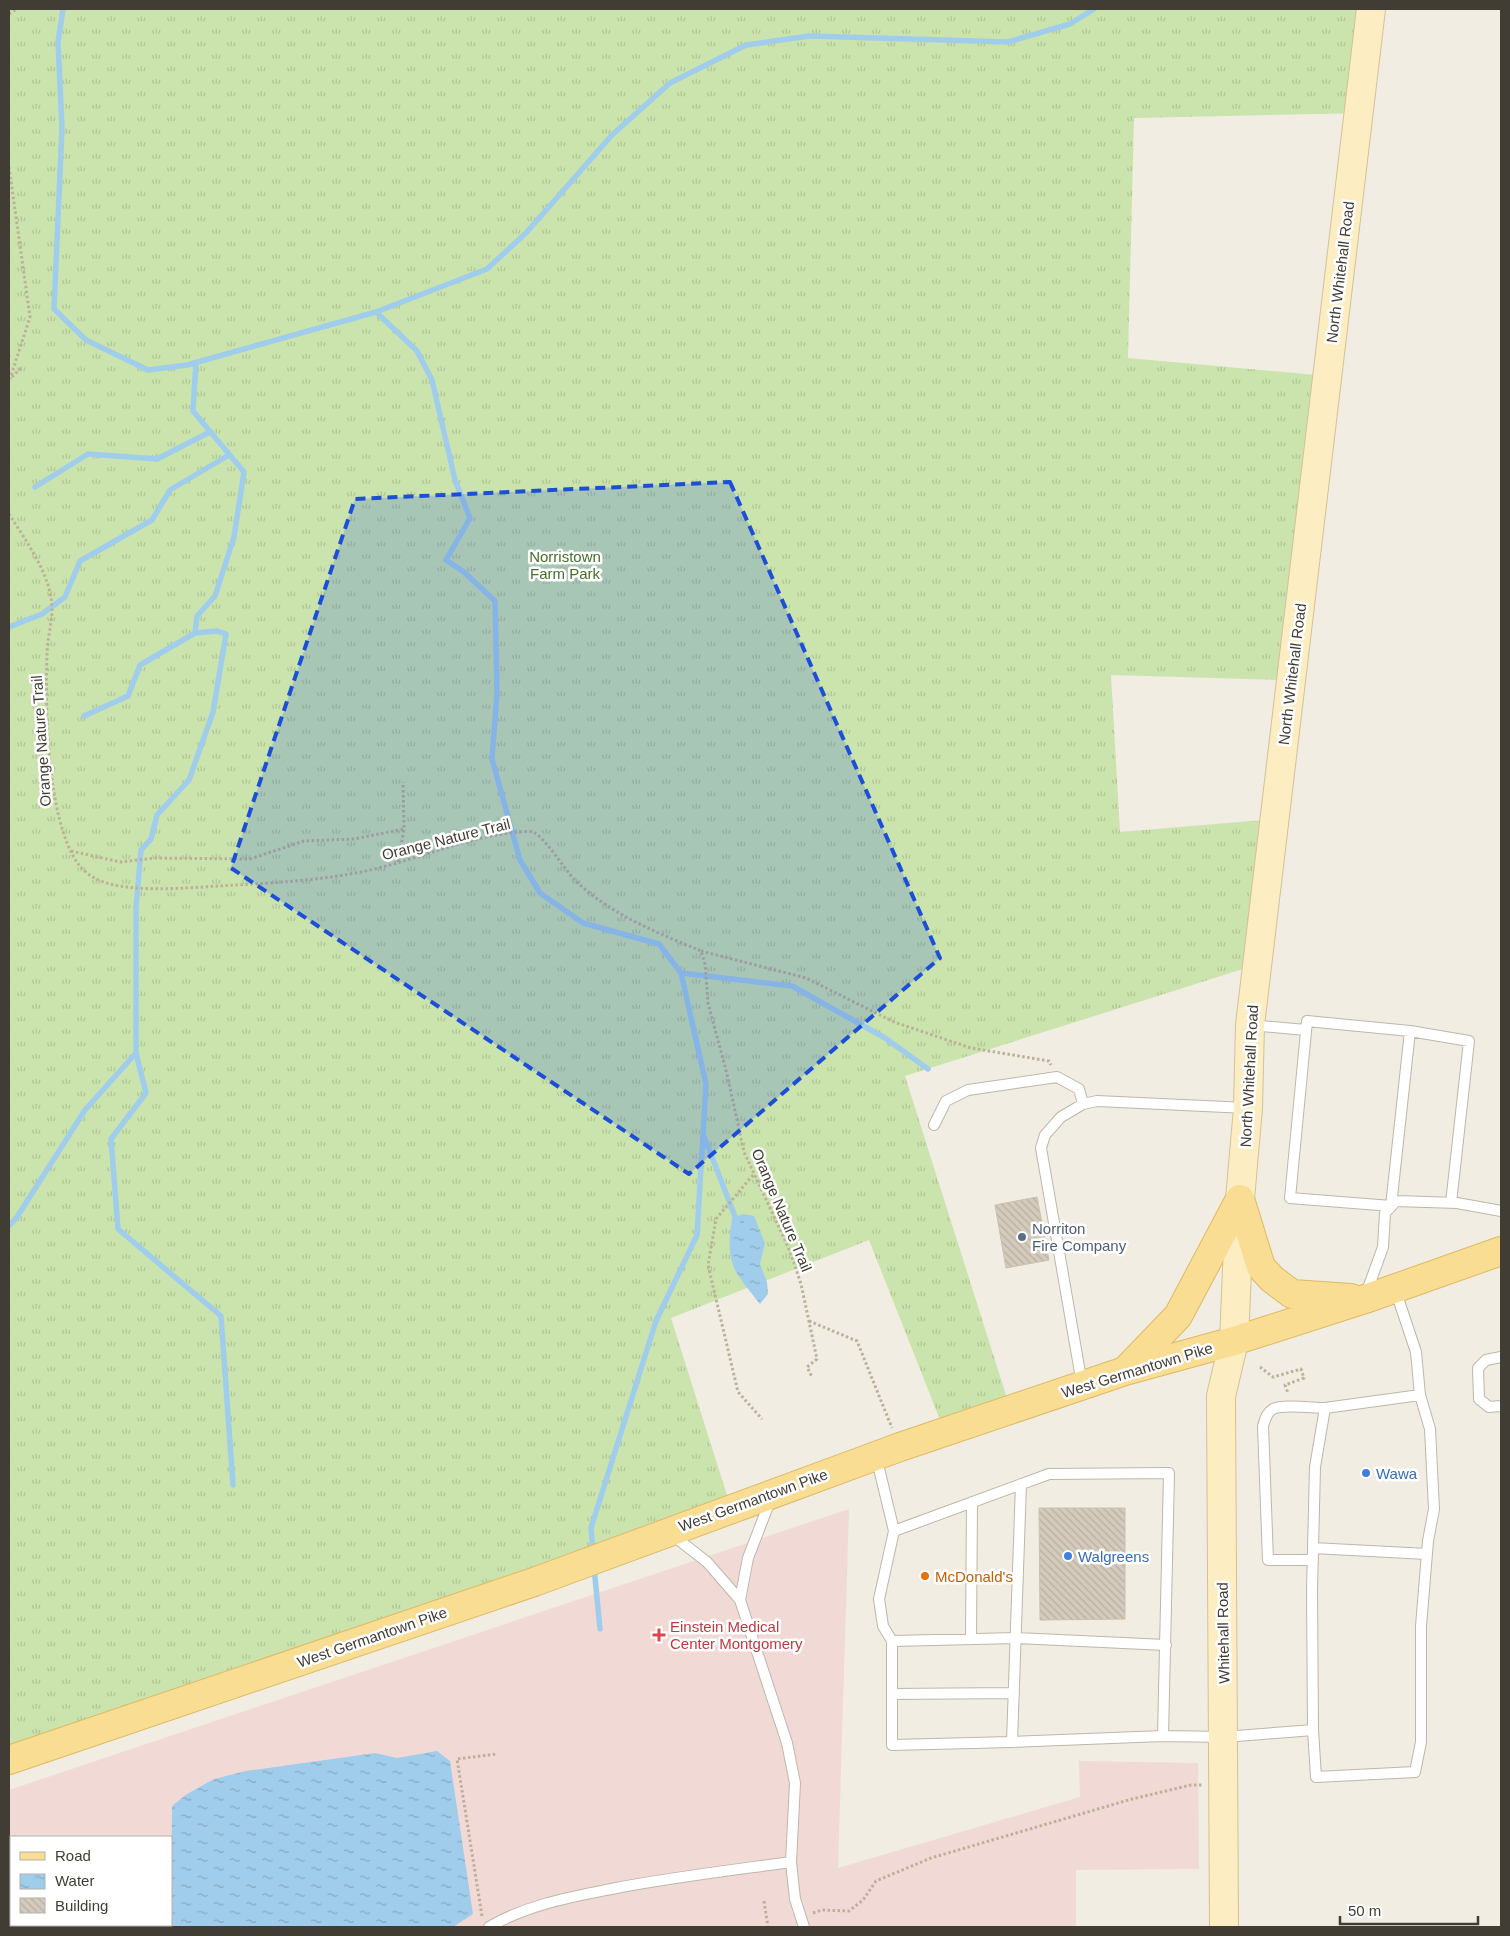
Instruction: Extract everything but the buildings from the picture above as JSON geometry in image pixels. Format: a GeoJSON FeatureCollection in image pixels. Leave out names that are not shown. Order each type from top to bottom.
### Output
{"type":"FeatureCollection","features":[{"type":"Feature","properties":{"kind":"main road","name":"North Whitehall Road"},"geometry":{"type":"LineString","coordinates":[[1234,1341],[1240,1199],[1248,1108],[1250,1025],[1371,9]]}},
{"type":"Feature","properties":{"kind":"main road"},"geometry":{"type":"LineString","coordinates":[[1240,1199],[1261,1267],[1272,1279],[1292,1294],[1365,1299]]}},
{"type":"Feature","properties":{"kind":"main road"},"geometry":{"type":"LineString","coordinates":[[1125,1371],[1181,1311],[1240,1199]]}},
{"type":"Feature","properties":{"kind":"main road","name":"West Germantown Pike"},"geometry":{"type":"LineString","coordinates":[[9,1760],[534,1582],[888,1451],[1125,1371],[1234,1341],[1365,1299],[1501,1251]]}},
{"type":"Feature","properties":{"kind":"main road","name":"Whitehall Road"},"geometry":{"type":"LineString","coordinates":[[1224,1927],[1221,1396],[1234,1341]]}},
{"type":"Feature","properties":{"kind":"lane"},"geometry":{"type":"LineString","coordinates":[[1391,1206],[1290,1198],[1307,1021],[1410,1031],[1469,1041],[1451,1203]]}},
{"type":"Feature","properties":{"kind":"lane"},"geometry":{"type":"LineString","coordinates":[[1250,1025],[1306,1030]]}},
{"type":"Feature","properties":{"kind":"lane"},"geometry":{"type":"LineString","coordinates":[[1391,1206],[1410,1031]]}},
{"type":"Feature","properties":{"kind":"lane"},"geometry":{"type":"LineString","coordinates":[[934,1125],[946,1101],[968,1090],[1057,1077],[1079,1089],[1083,1104]]}},
{"type":"Feature","properties":{"kind":"lane"},"geometry":{"type":"LineString","coordinates":[[1082,1385],[1042,1148],[1045,1135],[1053,1124],[1071,1110],[1083,1104],[1109,1100],[1248,1108]]}},
{"type":"Feature","properties":{"kind":"lane"},"geometry":{"type":"LineString","coordinates":[[1365,1299],[1383,1247],[1385,1213],[1396,1201],[1451,1203],[1501,1211]]}},
{"type":"Feature","properties":{"kind":"lane"},"geometry":{"type":"LineString","coordinates":[[1325,1408],[1315,1467],[1313,1548],[1313,1730],[1316,1777],[1415,1772],[1421,1742],[1420,1626],[1427,1554],[1434,1509],[1430,1429],[1420,1395],[1416,1352],[1395,1288]]}},
{"type":"Feature","properties":{"kind":"lane"},"geometry":{"type":"LineString","coordinates":[[1501,1358],[1486,1360],[1478,1368],[1479,1399],[1489,1407],[1501,1406]]}},
{"type":"Feature","properties":{"kind":"lane"},"geometry":{"type":"LineString","coordinates":[[1313,1560],[1268,1560],[1263,1426],[1267,1415],[1273,1409],[1294,1407],[1325,1408],[1420,1395]]}},
{"type":"Feature","properties":{"kind":"lane"},"geometry":{"type":"LineString","coordinates":[[888,1451],[894,1531],[879,1599],[883,1626],[892,1641],[892,1745],[1162,1736],[1224,1737],[1313,1730]]}},
{"type":"Feature","properties":{"kind":"lane"},"geometry":{"type":"LineString","coordinates":[[894,1531],[1049,1474],[1169,1472],[1166,1646],[1162,1736]]}},
{"type":"Feature","properties":{"kind":"lane"},"geometry":{"type":"LineString","coordinates":[[1012,1742],[1021,1484]]}},
{"type":"Feature","properties":{"kind":"lane"},"geometry":{"type":"LineString","coordinates":[[740,1600],[748,1558],[773,1492]]}},
{"type":"Feature","properties":{"kind":"lane"},"geometry":{"type":"LineString","coordinates":[[971,1639],[972,1502]]}},
{"type":"Feature","properties":{"kind":"lane"},"geometry":{"type":"LineString","coordinates":[[668,1532],[707,1562],[740,1600],[787,1743],[795,1783],[791,1862],[795,1899],[802,1922]]}},
{"type":"Feature","properties":{"kind":"lane"},"geometry":{"type":"LineString","coordinates":[[1313,1548],[1427,1554]]}},
{"type":"Feature","properties":{"kind":"lane"},"geometry":{"type":"LineString","coordinates":[[892,1641],[1016,1638],[1166,1646]]}},
{"type":"Feature","properties":{"kind":"lane"},"geometry":{"type":"LineString","coordinates":[[892,1694],[1014,1693]]}},
{"type":"Feature","properties":{"kind":"lane"},"geometry":{"type":"LineString","coordinates":[[489,1927],[513,1914],[552,1900],[658,1880],[791,1862]]}},
{"type":"Feature","properties":{"kind":"path"},"geometry":{"type":"LineString","coordinates":[[9,14],[17,9]]}},
{"type":"Feature","properties":{"kind":"path"},"geometry":{"type":"LineString","coordinates":[[9,167],[30,317],[9,380]]}},
{"type":"Feature","properties":{"kind":"path"},"geometry":{"type":"LineString","coordinates":[[9,212],[15,209]]}},
{"type":"Feature","properties":{"kind":"path"},"geometry":{"type":"LineString","coordinates":[[9,380],[22,367]]}},
{"type":"Feature","properties":{"kind":"path","name":"Orange Nature Trail"},"geometry":{"type":"LineString","coordinates":[[9,514],[40,568],[48,589],[52,608],[47,653],[46,708],[58,816],[71,851],[80,866],[94,878],[129,887],[185,888],[327,878],[374,869],[480,840],[517,832],[532,832],[541,838],[574,880],[594,897],[701,951],[705,964],[708,1003],[715,1036],[727,1074],[744,1152],[790,1252],[801,1284],[817,1359],[807,1367],[812,1377]]}},
{"type":"Feature","properties":{"kind":"path"},"geometry":{"type":"LineString","coordinates":[[398,862],[404,829],[403,782]]}},
{"type":"Feature","properties":{"kind":"path"},"geometry":{"type":"LineString","coordinates":[[71,851],[120,862],[155,858],[250,859],[304,841],[354,839],[404,829]]}},
{"type":"Feature","properties":{"kind":"path"},"geometry":{"type":"LineString","coordinates":[[701,951],[806,978],[894,1022],[971,1048],[1048,1061],[1057,1077]]}},
{"type":"Feature","properties":{"kind":"path"},"geometry":{"type":"LineString","coordinates":[[753,1175],[716,1219],[708,1266],[738,1392],[762,1419]]}},
{"type":"Feature","properties":{"kind":"path"},"geometry":{"type":"LineString","coordinates":[[808,1320],[857,1341],[888,1451]]}},
{"type":"Feature","properties":{"kind":"path"},"geometry":{"type":"LineString","coordinates":[[1260,1367],[1273,1377],[1301,1370],[1304,1378],[1285,1384],[1294,1407]]}},
{"type":"Feature","properties":{"kind":"path"},"geometry":{"type":"LineString","coordinates":[[482,1918],[457,1759],[497,1754]]}},
{"type":"Feature","properties":{"kind":"path"},"geometry":{"type":"LineString","coordinates":[[802,1922],[822,1910],[849,1911],[863,1900],[876,1881],[931,1858],[962,1851],[1060,1818],[1132,1799],[1192,1785],[1224,1786]]}},
{"type":"Feature","properties":{"kind":"path"},"geometry":{"type":"LineString","coordinates":[[764,1901],[768,1927]]}},
{"type":"Feature","properties":{"kind":"highlighted area"},"geometry":{"type":"Polygon","coordinates":[[[730,482],[940,958],[689,1174],[231,868],[355,499],[730,482]]]}},
{"type":"Feature","properties":{"kind":"shaded area","name":"Einstein Medical Center Montgomery"},"geometry":{"type":"Polygon","coordinates":[[[849,1509],[838,1868],[1080,1797],[1079,1761],[1198,1763],[1199,1869],[1076,1870],[1076,1927],[9,1927],[9,1790],[849,1509]]]}},
{"type":"Feature","properties":{"kind":"green space","name":"Norristown Farm Park"},"geometry":{"type":"Polygon","coordinates":[[[9,9],[1377,9],[1365,113],[1134,118],[1128,358],[1338,377],[1282,680],[1111,675],[1120,832],[1274,819],[1246,968],[905,1076],[1012,1414],[944,1430],[869,1240],[671,1318],[731,1508],[9,1751],[9,9]]]}},
{"type":"Feature","properties":{"kind":"water"},"geometry":{"type":"Polygon","coordinates":[[[743,1214],[754,1216],[765,1243],[760,1264],[767,1282],[768,1294],[760,1304],[737,1274],[731,1256],[730,1234],[732,1218],[743,1214]]]}},
{"type":"Feature","properties":{"kind":"water"},"geometry":{"type":"Polygon","coordinates":[[[437,1751],[450,1761],[473,1914],[453,1927],[167,1927],[172,1926],[172,1806],[187,1794],[214,1779],[246,1771],[375,1753],[397,1758],[437,1751]]]}},
{"type":"Feature","properties":{"kind":"waterway"},"geometry":{"type":"LineString","coordinates":[[63,9],[58,42],[62,128],[54,309],[86,340],[148,370],[187,365],[376,312],[487,269],[526,233],[612,135],[670,83],[746,45],[809,36],[1008,42],[1070,24],[1094,9]]}},
{"type":"Feature","properties":{"kind":"waterway"},"geometry":{"type":"LineString","coordinates":[[376,312],[417,351],[432,380],[455,480],[470,518],[446,560],[464,572],[495,601],[497,692],[492,759],[520,860],[540,893],[583,923],[659,944],[681,973],[706,1084],[697,1235],[656,1321],[591,1528],[593,1552]]}},
{"type":"Feature","properties":{"kind":"waterway"},"geometry":{"type":"LineString","coordinates":[[9,1226],[17,1217],[85,1110],[136,1053],[136,907],[141,850],[151,839],[157,815],[189,780],[213,712],[226,634],[217,631],[195,633],[197,616],[215,596],[234,537],[244,472],[193,411],[196,363]]}},
{"type":"Feature","properties":{"kind":"waterway"},"geometry":{"type":"LineString","coordinates":[[35,487],[88,454],[157,459],[210,432]]}},
{"type":"Feature","properties":{"kind":"waterway"},"geometry":{"type":"LineString","coordinates":[[9,627],[42,614],[65,597],[80,561],[152,520],[170,490],[229,455]]}},
{"type":"Feature","properties":{"kind":"waterway"},"geometry":{"type":"LineString","coordinates":[[84,716],[128,696],[140,665],[195,633]]}},
{"type":"Feature","properties":{"kind":"waterway"},"geometry":{"type":"LineString","coordinates":[[681,973],[792,986],[885,1038],[928,1069]]}},
{"type":"Feature","properties":{"kind":"waterway"},"geometry":{"type":"LineString","coordinates":[[136,1053],[146,1093],[111,1139],[118,1229],[221,1316],[233,1485]]}},
{"type":"Feature","properties":{"kind":"waterway"},"geometry":{"type":"LineString","coordinates":[[703,1134],[738,1224]]}},
{"type":"Feature","properties":{"kind":"waterway"},"geometry":{"type":"LineString","coordinates":[[594,1567],[600,1629]]}},
{"type":"Feature","properties":{"kind":"place","name":"Norriton Fire Company"},"geometry":{"type":"Point","coordinates":[1022,1237]}},
{"type":"Feature","properties":{"kind":"place","name":"Wawa"},"geometry":{"type":"Point","coordinates":[1366,1473]}},
{"type":"Feature","properties":{"kind":"place","name":"Walgreens"},"geometry":{"type":"Point","coordinates":[1068,1556]}},
{"type":"Feature","properties":{"kind":"place","name":"McDonald's"},"geometry":{"type":"Point","coordinates":[925,1576]}},
{"type":"Feature","properties":{"kind":"place","name":"Einstein Medical Center Montgomery"},"geometry":{"type":"Point","coordinates":[659,1635]}}]}
